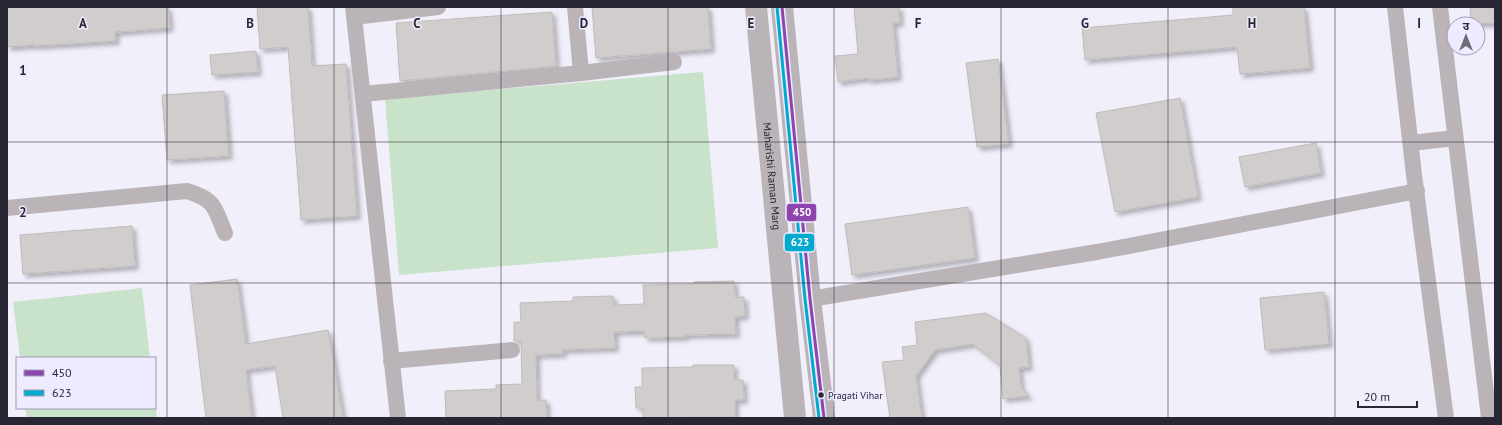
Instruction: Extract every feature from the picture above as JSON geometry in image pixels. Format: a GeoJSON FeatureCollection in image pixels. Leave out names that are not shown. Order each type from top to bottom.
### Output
{"type":"FeatureCollection","features":[{"type":"Feature","properties":{"kind":"main road","name":"Maharishi Raman Marg"},"geometry":{"type":"LineString","coordinates":[[756,7],[794,418]]}},
{"type":"Feature","properties":{"kind":"main road"},"geometry":{"type":"LineString","coordinates":[[782,7],[810,300],[824,418]]}},
{"type":"Feature","properties":{"kind":"street"},"geometry":{"type":"LineString","coordinates":[[398,418],[354,12],[438,7]]}},
{"type":"Feature","properties":{"kind":"street"},"geometry":{"type":"LineString","coordinates":[[575,7],[581,73]]}},
{"type":"Feature","properties":{"kind":"street"},"geometry":{"type":"LineString","coordinates":[[1395,7],[1446,418]]}},
{"type":"Feature","properties":{"kind":"street"},"geometry":{"type":"LineString","coordinates":[[1440,7],[1489,418]]}},
{"type":"Feature","properties":{"kind":"street"},"geometry":{"type":"LineString","coordinates":[[363,94],[581,73],[674,62]]}},
{"type":"Feature","properties":{"kind":"street"},"geometry":{"type":"LineString","coordinates":[[1411,143],[1455,138]]}},
{"type":"Feature","properties":{"kind":"street"},"geometry":{"type":"LineString","coordinates":[[7,208],[187,191],[202,196],[213,204],[225,233]]}},
{"type":"Feature","properties":{"kind":"street"},"geometry":{"type":"LineString","coordinates":[[810,300],[1097,252],[1417,191]]}},
{"type":"Feature","properties":{"kind":"street"},"geometry":{"type":"LineString","coordinates":[[391,362],[512,350]]}},
{"type":"Feature","properties":{"kind":"green space"},"geometry":{"type":"Polygon","coordinates":[[[703,72],[718,248],[399,275],[385,99],[703,72]]]}},
{"type":"Feature","properties":{"kind":"green space"},"geometry":{"type":"Polygon","coordinates":[[[142,288],[150,357],[20,357],[13,302],[142,288]]]}},
{"type":"Feature","properties":{"kind":"green space"},"geometry":{"type":"Polygon","coordinates":[[[25,409],[156,409],[157,418],[27,418],[25,409]]]}},
{"type":"Feature","properties":{"kind":"building"},"geometry":{"type":"Polygon","coordinates":[[[7,7],[168,7],[170,28],[115,32],[116,41],[7,47],[7,7]]]}},
{"type":"Feature","properties":{"kind":"building"},"geometry":{"type":"Polygon","coordinates":[[[257,7],[308,7],[312,66],[346,64],[357,216],[301,220],[288,47],[260,49],[257,7]]]}},
{"type":"Feature","properties":{"kind":"building"},"geometry":{"type":"Polygon","coordinates":[[[592,7],[708,7],[711,49],[596,58],[592,7]]]}},
{"type":"Feature","properties":{"kind":"building"},"geometry":{"type":"Polygon","coordinates":[[[854,7],[899,7],[900,23],[893,23],[898,77],[869,80],[868,78],[838,82],[835,56],[858,54],[854,7]]]}},
{"type":"Feature","properties":{"kind":"building"},"geometry":{"type":"Polygon","coordinates":[[[1233,7],[1304,7],[1310,68],[1240,74],[1237,47],[1085,60],[1082,28],[1233,15],[1233,7]]]}},
{"type":"Feature","properties":{"kind":"building"},"geometry":{"type":"Polygon","coordinates":[[[1470,7],[1495,7],[1495,23],[1486,23],[1486,16],[1471,16],[1470,7]]]}},
{"type":"Feature","properties":{"kind":"building"},"geometry":{"type":"Polygon","coordinates":[[[552,12],[556,66],[400,81],[396,23],[552,12]]]}},
{"type":"Feature","properties":{"kind":"building"},"geometry":{"type":"Polygon","coordinates":[[[256,51],[258,72],[212,75],[210,55],[256,51]]]}},
{"type":"Feature","properties":{"kind":"building"},"geometry":{"type":"Polygon","coordinates":[[[998,59],[1009,144],[977,147],[966,63],[998,59]]]}},
{"type":"Feature","properties":{"kind":"building"},"geometry":{"type":"Polygon","coordinates":[[[224,91],[229,156],[167,160],[162,95],[224,91]]]}},
{"type":"Feature","properties":{"kind":"building"},"geometry":{"type":"Polygon","coordinates":[[[1180,98],[1198,197],[1115,212],[1096,113],[1180,98]]]}},
{"type":"Feature","properties":{"kind":"building"},"geometry":{"type":"Polygon","coordinates":[[[1316,143],[1321,173],[1245,187],[1239,157],[1316,143]]]}},
{"type":"Feature","properties":{"kind":"building"},"geometry":{"type":"Polygon","coordinates":[[[968,207],[975,258],[852,275],[845,224],[968,207]]]}},
{"type":"Feature","properties":{"kind":"building"},"geometry":{"type":"Polygon","coordinates":[[[132,226],[135,266],[23,274],[20,235],[132,226]]]}},
{"type":"Feature","properties":{"kind":"building"},"geometry":{"type":"Polygon","coordinates":[[[237,279],[246,344],[328,330],[343,418],[283,418],[275,366],[246,370],[252,418],[206,418],[190,285],[237,279]]]}},
{"type":"Feature","properties":{"kind":"building"},"geometry":{"type":"Polygon","coordinates":[[[734,281],[735,297],[744,297],[745,316],[735,317],[736,334],[685,335],[685,337],[645,338],[644,331],[614,332],[615,348],[562,350],[563,354],[536,355],[537,400],[546,400],[547,418],[446,418],[445,391],[496,389],[496,385],[522,384],[521,342],[514,341],[514,322],[521,322],[520,303],[573,301],[573,297],[613,296],[614,305],[644,304],[643,285],[694,284],[694,282],[734,281]]]}},
{"type":"Feature","properties":{"kind":"building"},"geometry":{"type":"Polygon","coordinates":[[[1324,292],[1329,344],[1265,350],[1260,298],[1324,292]]]}},
{"type":"Feature","properties":{"kind":"building"},"geometry":{"type":"Polygon","coordinates":[[[986,313],[1026,338],[1029,367],[1019,368],[1021,387],[1029,396],[1003,399],[1000,365],[973,344],[935,350],[916,376],[922,418],[890,418],[882,362],[904,360],[902,347],[917,345],[915,322],[986,313]]]}},
{"type":"Feature","properties":{"kind":"building"},"geometry":{"type":"Polygon","coordinates":[[[693,365],[734,365],[734,380],[743,380],[744,400],[735,400],[735,417],[643,418],[643,408],[636,408],[635,387],[642,387],[642,368],[693,367],[693,365]]]}},
{"type":"Feature","properties":{"kind":"transit line","name":"623"},"geometry":{"type":"LineString","coordinates":[[777,7],[805,299],[819,418]]}},
{"type":"Feature","properties":{"kind":"transit line","name":"450"},"geometry":{"type":"LineString","coordinates":[[782,7],[810,299],[824,418]]}},
{"type":"Feature","properties":{"kind":"place","name":"Pragati Vihar"},"geometry":{"type":"Point","coordinates":[821,395]}}]}
